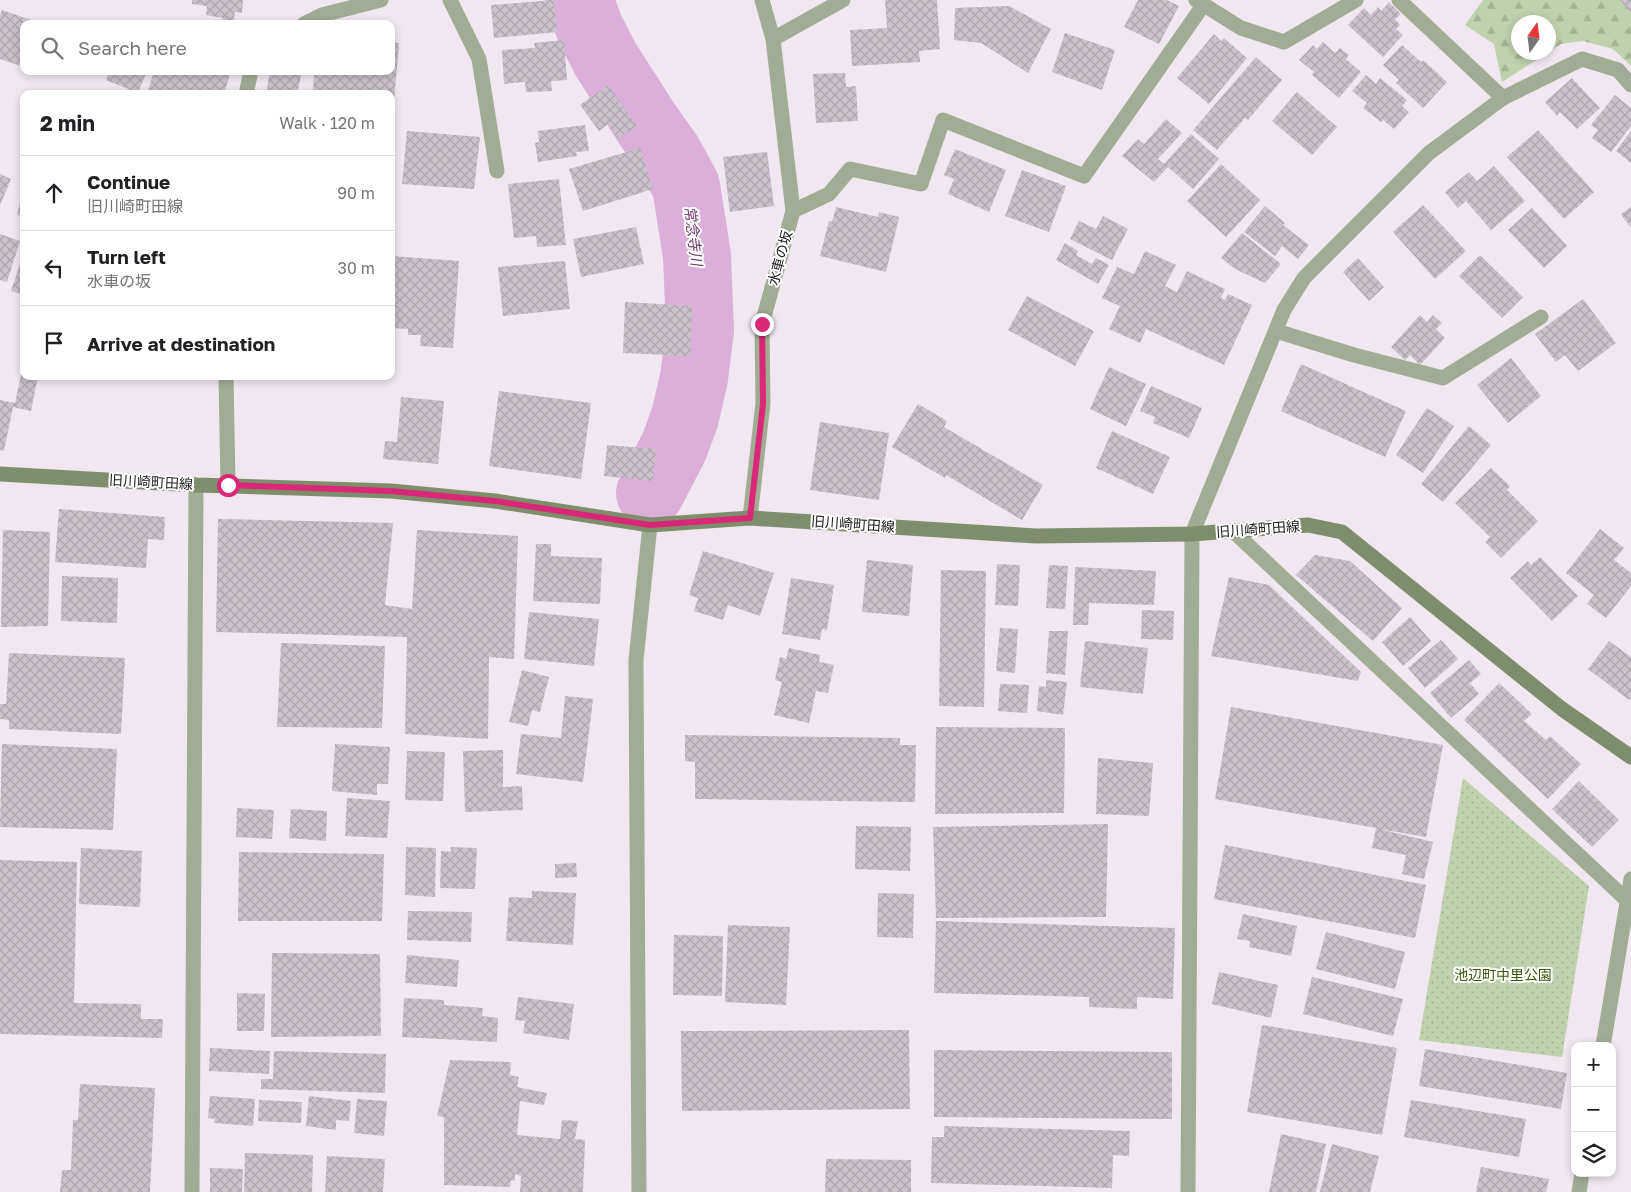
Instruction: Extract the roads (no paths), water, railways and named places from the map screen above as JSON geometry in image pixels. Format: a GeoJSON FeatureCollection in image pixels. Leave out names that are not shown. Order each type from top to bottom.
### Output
{"type":"FeatureCollection","features":[{"type":"Feature","properties":{"kind":"main road","name":"旧川崎町田線"},"geometry":{"type":"LineString","coordinates":[[0,474],[391,491],[495,501],[650,525],[750,518],[1036,536],[1192,534],[1308,525],[1342,532],[1562,709],[1631,757]]}},
{"type":"Feature","properties":{"kind":"street"},"geometry":{"type":"LineString","coordinates":[[312,20],[322,15],[381,0]]}},
{"type":"Feature","properties":{"kind":"street"},"geometry":{"type":"LineString","coordinates":[[450,0],[479,59],[497,170]]}},
{"type":"Feature","properties":{"kind":"street","name":"水車の坂"},"geometry":{"type":"LineString","coordinates":[[750,518],[763,404],[762,324],[793,211],[773,39],[762,0]]}},
{"type":"Feature","properties":{"kind":"street"},"geometry":{"type":"LineString","coordinates":[[773,39],[843,0]]}},
{"type":"Feature","properties":{"kind":"street"},"geometry":{"type":"LineString","coordinates":[[793,211],[829,194],[850,169],[920,184],[943,120],[1084,176],[1200,2],[1241,28],[1284,42],[1356,0]]}},
{"type":"Feature","properties":{"kind":"street"},"geometry":{"type":"LineString","coordinates":[[1399,0],[1503,98]]}},
{"type":"Feature","properties":{"kind":"street"},"geometry":{"type":"LineString","coordinates":[[1188,1192],[1192,534],[1284,310],[1304,278],[1429,153],[1503,98],[1582,59],[1618,70],[1631,85]]}},
{"type":"Feature","properties":{"kind":"street"},"geometry":{"type":"LineString","coordinates":[[247,90],[250,75]]}},
{"type":"Feature","properties":{"kind":"street"},"geometry":{"type":"LineString","coordinates":[[1276,331],[1354,355],[1443,378],[1541,317]]}},
{"type":"Feature","properties":{"kind":"street"},"geometry":{"type":"LineString","coordinates":[[226,380],[228,485]]}},
{"type":"Feature","properties":{"kind":"street"},"geometry":{"type":"LineString","coordinates":[[192,1192],[196,484]]}},
{"type":"Feature","properties":{"kind":"street"},"geometry":{"type":"LineString","coordinates":[[639,1192],[636,660],[650,525]]}},
{"type":"Feature","properties":{"kind":"street"},"geometry":{"type":"LineString","coordinates":[[1233,531],[1629,903]]}},
{"type":"Feature","properties":{"kind":"street"},"geometry":{"type":"LineString","coordinates":[[1604,1042],[1629,903],[1631,879]]}},
{"type":"Feature","properties":{"kind":"street"},"geometry":{"type":"LineString","coordinates":[[1579,1192],[1581,1177]]}},
{"type":"Feature","properties":{"kind":"waterway","name":"常念寺川"},"geometry":{"type":"LineString","coordinates":[[579,0],[590,29],[606,60],[669,155],[686,186],[697,256],[700,330],[694,378],[685,417],[674,447],[650,493]]}},
{"type":"Feature","properties":{"kind":"park label","name":"池辺町中里公園"},"geometry":{"type":"Point","coordinates":[1503,975]}}]}
